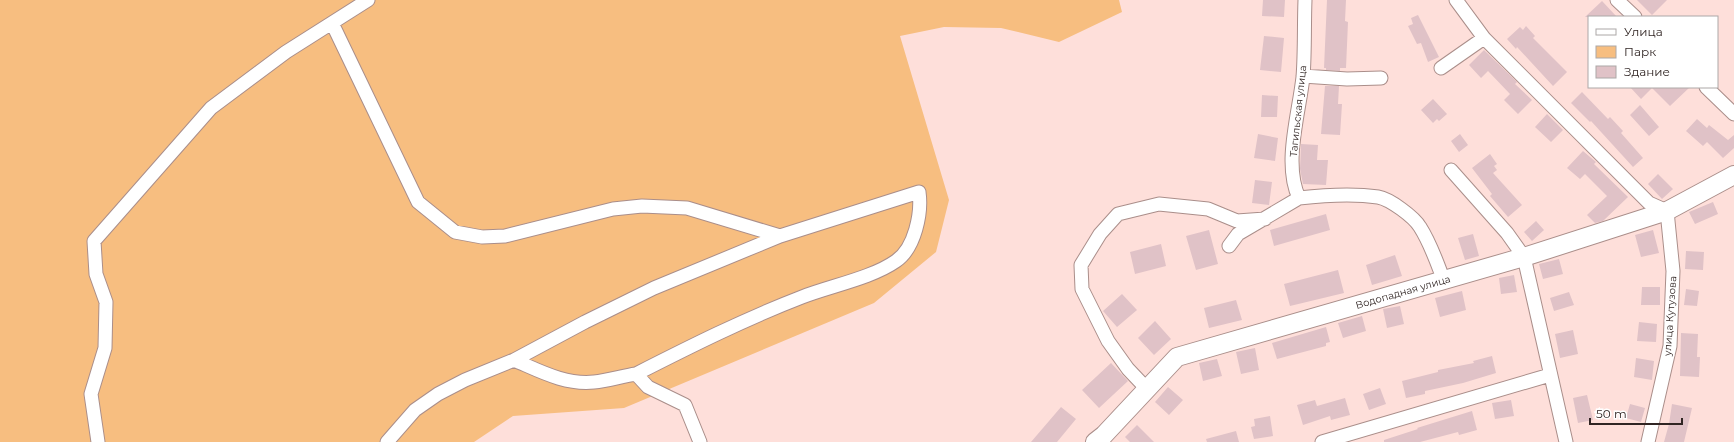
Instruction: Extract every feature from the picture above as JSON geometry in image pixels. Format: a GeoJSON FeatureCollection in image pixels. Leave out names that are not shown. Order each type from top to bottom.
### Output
{"type":"FeatureCollection","features":[{"type":"Feature","properties":{"kind":"street"},"geometry":{"type":"LineString","coordinates":[[98,442],[91,394],[105,348],[106,302],[96,274],[94,241],[211,108],[286,52],[368,0]]}},
{"type":"Feature","properties":{"kind":"street","name":"Тагильская улица"},"geometry":{"type":"LineString","coordinates":[[1299,198],[1294,187],[1292,157],[1303,76],[1305,0]]}},
{"type":"Feature","properties":{"kind":"street"},"geometry":{"type":"LineString","coordinates":[[1456,0],[1484,38],[1649,203],[1667,211]]}},
{"type":"Feature","properties":{"kind":"street"},"geometry":{"type":"LineString","coordinates":[[1617,0],[1634,16]]}},
{"type":"Feature","properties":{"kind":"street"},"geometry":{"type":"LineString","coordinates":[[332,23],[418,202],[455,232],[482,237],[505,236],[613,209],[642,206],[687,208],[780,236]]}},
{"type":"Feature","properties":{"kind":"street"},"geometry":{"type":"LineString","coordinates":[[1441,68],[1484,38]]}},
{"type":"Feature","properties":{"kind":"street"},"geometry":{"type":"LineString","coordinates":[[1303,76],[1381,78]]}},
{"type":"Feature","properties":{"kind":"street"},"geometry":{"type":"LineString","coordinates":[[1707,88],[1734,114]]}},
{"type":"Feature","properties":{"kind":"street"},"geometry":{"type":"LineString","coordinates":[[1451,170],[1507,232],[1524,257],[1566,442]]}},
{"type":"Feature","properties":{"kind":"street","name":"Водопадная улица"},"geometry":{"type":"LineString","coordinates":[[1103,440],[1178,356],[1444,281],[1667,211],[1734,175]]}},
{"type":"Feature","properties":{"kind":"street"},"geometry":{"type":"LineString","coordinates":[[387,442],[415,410],[438,394],[465,380],[514,360],[585,322],[654,288],[780,236],[919,192],[920,210],[916,229],[904,253],[896,261],[854,280],[803,296],[733,325],[636,374],[594,382],[572,382],[555,378],[514,360]]}},
{"type":"Feature","properties":{"kind":"street"},"geometry":{"type":"LineString","coordinates":[[1229,246],[1238,234],[1299,198],[1328,194],[1380,197],[1405,212],[1420,226],[1444,281]]}},
{"type":"Feature","properties":{"kind":"street"},"geometry":{"type":"LineString","coordinates":[[1147,389],[1128,369],[1108,341],[1082,289],[1081,265],[1100,234],[1118,214],[1159,204],[1208,209],[1237,221],[1264,219]]}},
{"type":"Feature","properties":{"kind":"street","name":"улица Кутузова"},"geometry":{"type":"LineString","coordinates":[[1648,442],[1670,346],[1673,271],[1667,211]]}},
{"type":"Feature","properties":{"kind":"street"},"geometry":{"type":"LineString","coordinates":[[636,374],[648,387],[686,405],[700,442]]}},
{"type":"Feature","properties":{"kind":"street"},"geometry":{"type":"LineString","coordinates":[[1322,442],[1550,375]]}},
{"type":"Feature","properties":{"kind":"green space"},"geometry":{"type":"Polygon","coordinates":[[[0,0],[1119,0],[1122,12],[1059,42],[1001,28],[944,27],[900,36],[949,200],[936,252],[874,303],[624,408],[513,416],[474,442],[0,442],[0,0]]]}},
{"type":"Feature","properties":{"kind":"building"},"geometry":{"type":"Polygon","coordinates":[[[1263,0],[1285,0],[1284,17],[1262,16],[1263,0]]]}},
{"type":"Feature","properties":{"kind":"building"},"geometry":{"type":"Polygon","coordinates":[[[1327,0],[1346,0],[1345,21],[1348,22],[1346,68],[1340,68],[1340,71],[1326,70],[1326,68],[1324,68],[1327,0]]]}},
{"type":"Feature","properties":{"kind":"building"},"geometry":{"type":"Polygon","coordinates":[[[1637,0],[1667,0],[1652,15],[1637,0]]]}},
{"type":"Feature","properties":{"kind":"building"},"geometry":{"type":"Polygon","coordinates":[[[1602,1],[1616,16],[1588,16],[1585,17],[1602,1]]]}},
{"type":"Feature","properties":{"kind":"building"},"geometry":{"type":"Polygon","coordinates":[[[1418,15],[1439,57],[1428,62],[1421,43],[1417,44],[1408,26],[1413,24],[1411,18],[1418,15]]]}},
{"type":"Feature","properties":{"kind":"building"},"geometry":{"type":"Polygon","coordinates":[[[1526,26],[1535,36],[1533,38],[1567,72],[1553,86],[1517,47],[1516,49],[1507,39],[1520,27],[1523,30],[1526,26]]]}},
{"type":"Feature","properties":{"kind":"building"},"geometry":{"type":"Polygon","coordinates":[[[1264,36],[1284,38],[1281,72],[1260,70],[1264,36]]]}},
{"type":"Feature","properties":{"kind":"building"},"geometry":{"type":"Polygon","coordinates":[[[1484,50],[1517,82],[1515,84],[1532,100],[1518,114],[1504,100],[1510,94],[1488,71],[1481,78],[1469,65],[1484,50]]]}},
{"type":"Feature","properties":{"kind":"building"},"geometry":{"type":"Polygon","coordinates":[[[1325,86],[1339,86],[1338,104],[1342,104],[1340,135],[1321,134],[1325,86]]]}},
{"type":"Feature","properties":{"kind":"building"},"geometry":{"type":"Polygon","coordinates":[[[1631,88],[1652,88],[1641,99],[1631,88]]]}},
{"type":"Feature","properties":{"kind":"building"},"geometry":{"type":"Polygon","coordinates":[[[1652,88],[1689,88],[1670,106],[1652,88]]]}},
{"type":"Feature","properties":{"kind":"building"},"geometry":{"type":"Polygon","coordinates":[[[1582,92],[1608,119],[1610,117],[1623,131],[1621,133],[1643,158],[1633,167],[1591,121],[1590,122],[1571,103],[1582,92]]]}},
{"type":"Feature","properties":{"kind":"building"},"geometry":{"type":"Polygon","coordinates":[[[1262,95],[1278,96],[1277,117],[1261,117],[1262,95]]]}},
{"type":"Feature","properties":{"kind":"building"},"geometry":{"type":"Polygon","coordinates":[[[1433,99],[1447,114],[1439,121],[1437,119],[1433,123],[1421,110],[1433,99]]]}},
{"type":"Feature","properties":{"kind":"building"},"geometry":{"type":"Polygon","coordinates":[[[1640,105],[1659,127],[1649,136],[1630,115],[1640,105]]]}},
{"type":"Feature","properties":{"kind":"building"},"geometry":{"type":"Polygon","coordinates":[[[1547,114],[1563,130],[1551,142],[1535,127],[1547,114]]]}},
{"type":"Feature","properties":{"kind":"building"},"geometry":{"type":"Polygon","coordinates":[[[1697,119],[1707,128],[1709,125],[1728,140],[1734,135],[1734,148],[1723,158],[1707,142],[1703,146],[1686,131],[1697,119]]]}},
{"type":"Feature","properties":{"kind":"building"},"geometry":{"type":"Polygon","coordinates":[[[1258,134],[1278,138],[1275,161],[1254,158],[1258,134]]]}},
{"type":"Feature","properties":{"kind":"building"},"geometry":{"type":"Polygon","coordinates":[[[1460,134],[1468,145],[1459,152],[1451,141],[1460,134]]]}},
{"type":"Feature","properties":{"kind":"building"},"geometry":{"type":"Polygon","coordinates":[[[1301,144],[1318,145],[1317,160],[1328,160],[1326,185],[1303,184],[1300,169],[1301,144]]]}},
{"type":"Feature","properties":{"kind":"building"},"geometry":{"type":"Polygon","coordinates":[[[1583,151],[1596,162],[1594,164],[1628,197],[1603,221],[1595,223],[1587,215],[1607,196],[1585,174],[1580,179],[1567,168],[1583,151]]]}},
{"type":"Feature","properties":{"kind":"building"},"geometry":{"type":"Polygon","coordinates":[[[1490,154],[1497,164],[1494,166],[1497,170],[1493,173],[1522,205],[1508,217],[1490,196],[1492,194],[1472,168],[1490,154]]]}},
{"type":"Feature","properties":{"kind":"building"},"geometry":{"type":"Polygon","coordinates":[[[1658,174],[1673,189],[1662,199],[1648,184],[1658,174]]]}},
{"type":"Feature","properties":{"kind":"building"},"geometry":{"type":"Polygon","coordinates":[[[1255,180],[1272,182],[1269,205],[1252,203],[1255,180]]]}},
{"type":"Feature","properties":{"kind":"building"},"geometry":{"type":"Polygon","coordinates":[[[1713,202],[1718,214],[1695,224],[1689,212],[1713,202]]]}},
{"type":"Feature","properties":{"kind":"building"},"geometry":{"type":"Polygon","coordinates":[[[1326,214],[1330,230],[1274,246],[1270,230],[1326,214]]]}},
{"type":"Feature","properties":{"kind":"building"},"geometry":{"type":"Polygon","coordinates":[[[1536,221],[1544,230],[1532,241],[1524,232],[1536,221]]]}},
{"type":"Feature","properties":{"kind":"building"},"geometry":{"type":"Polygon","coordinates":[[[1209,230],[1218,264],[1196,270],[1186,236],[1209,230]]]}},
{"type":"Feature","properties":{"kind":"building"},"geometry":{"type":"Polygon","coordinates":[[[1653,230],[1659,253],[1641,257],[1635,235],[1653,230]]]}},
{"type":"Feature","properties":{"kind":"building"},"geometry":{"type":"Polygon","coordinates":[[[1473,234],[1479,256],[1465,260],[1458,238],[1473,234]]]}},
{"type":"Feature","properties":{"kind":"building"},"geometry":{"type":"Polygon","coordinates":[[[1161,244],[1166,266],[1135,274],[1130,252],[1161,244]]]}},
{"type":"Feature","properties":{"kind":"building"},"geometry":{"type":"Polygon","coordinates":[[[1686,251],[1704,252],[1703,270],[1685,269],[1686,251]]]}},
{"type":"Feature","properties":{"kind":"building"},"geometry":{"type":"Polygon","coordinates":[[[1395,255],[1402,276],[1372,285],[1366,265],[1395,255]]]}},
{"type":"Feature","properties":{"kind":"building"},"geometry":{"type":"Polygon","coordinates":[[[1559,259],[1563,274],[1543,279],[1539,264],[1559,259]]]}},
{"type":"Feature","properties":{"kind":"building"},"geometry":{"type":"Polygon","coordinates":[[[1338,270],[1344,293],[1290,306],[1284,284],[1338,270]]]}},
{"type":"Feature","properties":{"kind":"building"},"geometry":{"type":"Polygon","coordinates":[[[1514,275],[1517,292],[1501,294],[1499,278],[1514,275]]]}},
{"type":"Feature","properties":{"kind":"building"},"geometry":{"type":"Polygon","coordinates":[[[1642,287],[1660,287],[1660,305],[1641,305],[1642,287]]]}},
{"type":"Feature","properties":{"kind":"building"},"geometry":{"type":"Polygon","coordinates":[[[1686,289],[1699,291],[1697,306],[1684,305],[1686,289]]]}},
{"type":"Feature","properties":{"kind":"building"},"geometry":{"type":"Polygon","coordinates":[[[1462,291],[1466,310],[1440,317],[1435,298],[1462,291]]]}},
{"type":"Feature","properties":{"kind":"building"},"geometry":{"type":"Polygon","coordinates":[[[1569,292],[1574,305],[1554,311],[1550,298],[1569,292]]]}},
{"type":"Feature","properties":{"kind":"building"},"geometry":{"type":"Polygon","coordinates":[[[1122,294],[1137,310],[1117,327],[1103,311],[1122,294]]]}},
{"type":"Feature","properties":{"kind":"building"},"geometry":{"type":"Polygon","coordinates":[[[1236,300],[1242,320],[1209,328],[1204,308],[1236,300]]]}},
{"type":"Feature","properties":{"kind":"building"},"geometry":{"type":"Polygon","coordinates":[[[1400,306],[1404,324],[1387,328],[1383,309],[1400,306]]]}},
{"type":"Feature","properties":{"kind":"building"},"geometry":{"type":"Polygon","coordinates":[[[1362,316],[1366,331],[1343,338],[1338,323],[1362,316]]]}},
{"type":"Feature","properties":{"kind":"building"},"geometry":{"type":"Polygon","coordinates":[[[1155,321],[1171,339],[1154,355],[1138,338],[1155,321]]]}},
{"type":"Feature","properties":{"kind":"building"},"geometry":{"type":"Polygon","coordinates":[[[1639,322],[1657,324],[1656,342],[1637,341],[1639,322]]]}},
{"type":"Feature","properties":{"kind":"building"},"geometry":{"type":"Polygon","coordinates":[[[1326,327],[1330,342],[1326,343],[1326,346],[1277,359],[1272,343],[1326,327]]]}},
{"type":"Feature","properties":{"kind":"building"},"geometry":{"type":"Polygon","coordinates":[[[1573,330],[1578,354],[1560,358],[1555,334],[1573,330]]]}},
{"type":"Feature","properties":{"kind":"building"},"geometry":{"type":"Polygon","coordinates":[[[1681,333],[1698,334],[1697,357],[1700,357],[1699,377],[1680,376],[1681,333]]]}},
{"type":"Feature","properties":{"kind":"building"},"geometry":{"type":"Polygon","coordinates":[[[1255,348],[1259,370],[1241,374],[1236,352],[1255,348]]]}},
{"type":"Feature","properties":{"kind":"building"},"geometry":{"type":"Polygon","coordinates":[[[1492,356],[1496,373],[1463,383],[1425,391],[1425,394],[1406,398],[1402,381],[1438,372],[1438,370],[1474,363],[1473,361],[1492,356]]]}},
{"type":"Feature","properties":{"kind":"building"},"geometry":{"type":"Polygon","coordinates":[[[1636,358],[1654,361],[1652,380],[1634,377],[1636,358]]]}},
{"type":"Feature","properties":{"kind":"building"},"geometry":{"type":"Polygon","coordinates":[[[1217,359],[1222,376],[1203,381],[1199,363],[1217,359]]]}},
{"type":"Feature","properties":{"kind":"building"},"geometry":{"type":"Polygon","coordinates":[[[1111,363],[1128,381],[1099,408],[1082,390],[1111,363]]]}},
{"type":"Feature","properties":{"kind":"building"},"geometry":{"type":"Polygon","coordinates":[[[1168,387],[1183,400],[1169,415],[1155,402],[1168,387]]]}},
{"type":"Feature","properties":{"kind":"building"},"geometry":{"type":"Polygon","coordinates":[[[1380,388],[1386,404],[1369,410],[1363,394],[1380,388]]]}},
{"type":"Feature","properties":{"kind":"building"},"geometry":{"type":"Polygon","coordinates":[[[1587,395],[1593,420],[1578,423],[1573,398],[1587,395]]]}},
{"type":"Feature","properties":{"kind":"building"},"geometry":{"type":"Polygon","coordinates":[[[1345,398],[1350,415],[1331,420],[1330,416],[1303,425],[1297,405],[1315,400],[1317,406],[1345,398]]]}},
{"type":"Feature","properties":{"kind":"building"},"geometry":{"type":"Polygon","coordinates":[[[1511,400],[1514,416],[1495,419],[1492,403],[1511,400]]]}},
{"type":"Feature","properties":{"kind":"building"},"geometry":{"type":"Polygon","coordinates":[[[1630,404],[1645,408],[1641,422],[1626,418],[1630,404]]]}},
{"type":"Feature","properties":{"kind":"building"},"geometry":{"type":"Polygon","coordinates":[[[1672,404],[1692,408],[1684,442],[1664,442],[1672,404]]]}},
{"type":"Feature","properties":{"kind":"building"},"geometry":{"type":"Polygon","coordinates":[[[1061,407],[1076,419],[1057,442],[1031,442],[1061,407]]]}},
{"type":"Feature","properties":{"kind":"building"},"geometry":{"type":"Polygon","coordinates":[[[1472,411],[1477,430],[1459,435],[1458,432],[1420,442],[1384,442],[1384,440],[1418,429],[1417,428],[1472,411]]]}},
{"type":"Feature","properties":{"kind":"building"},"geometry":{"type":"Polygon","coordinates":[[[1270,416],[1273,436],[1254,439],[1251,427],[1255,426],[1254,419],[1270,416]]]}},
{"type":"Feature","properties":{"kind":"building"},"geometry":{"type":"Polygon","coordinates":[[[1137,425],[1154,442],[1130,442],[1125,437],[1137,425]]]}},
{"type":"Feature","properties":{"kind":"building"},"geometry":{"type":"Polygon","coordinates":[[[1236,431],[1239,442],[1207,442],[1206,439],[1236,431]]]}}]}
